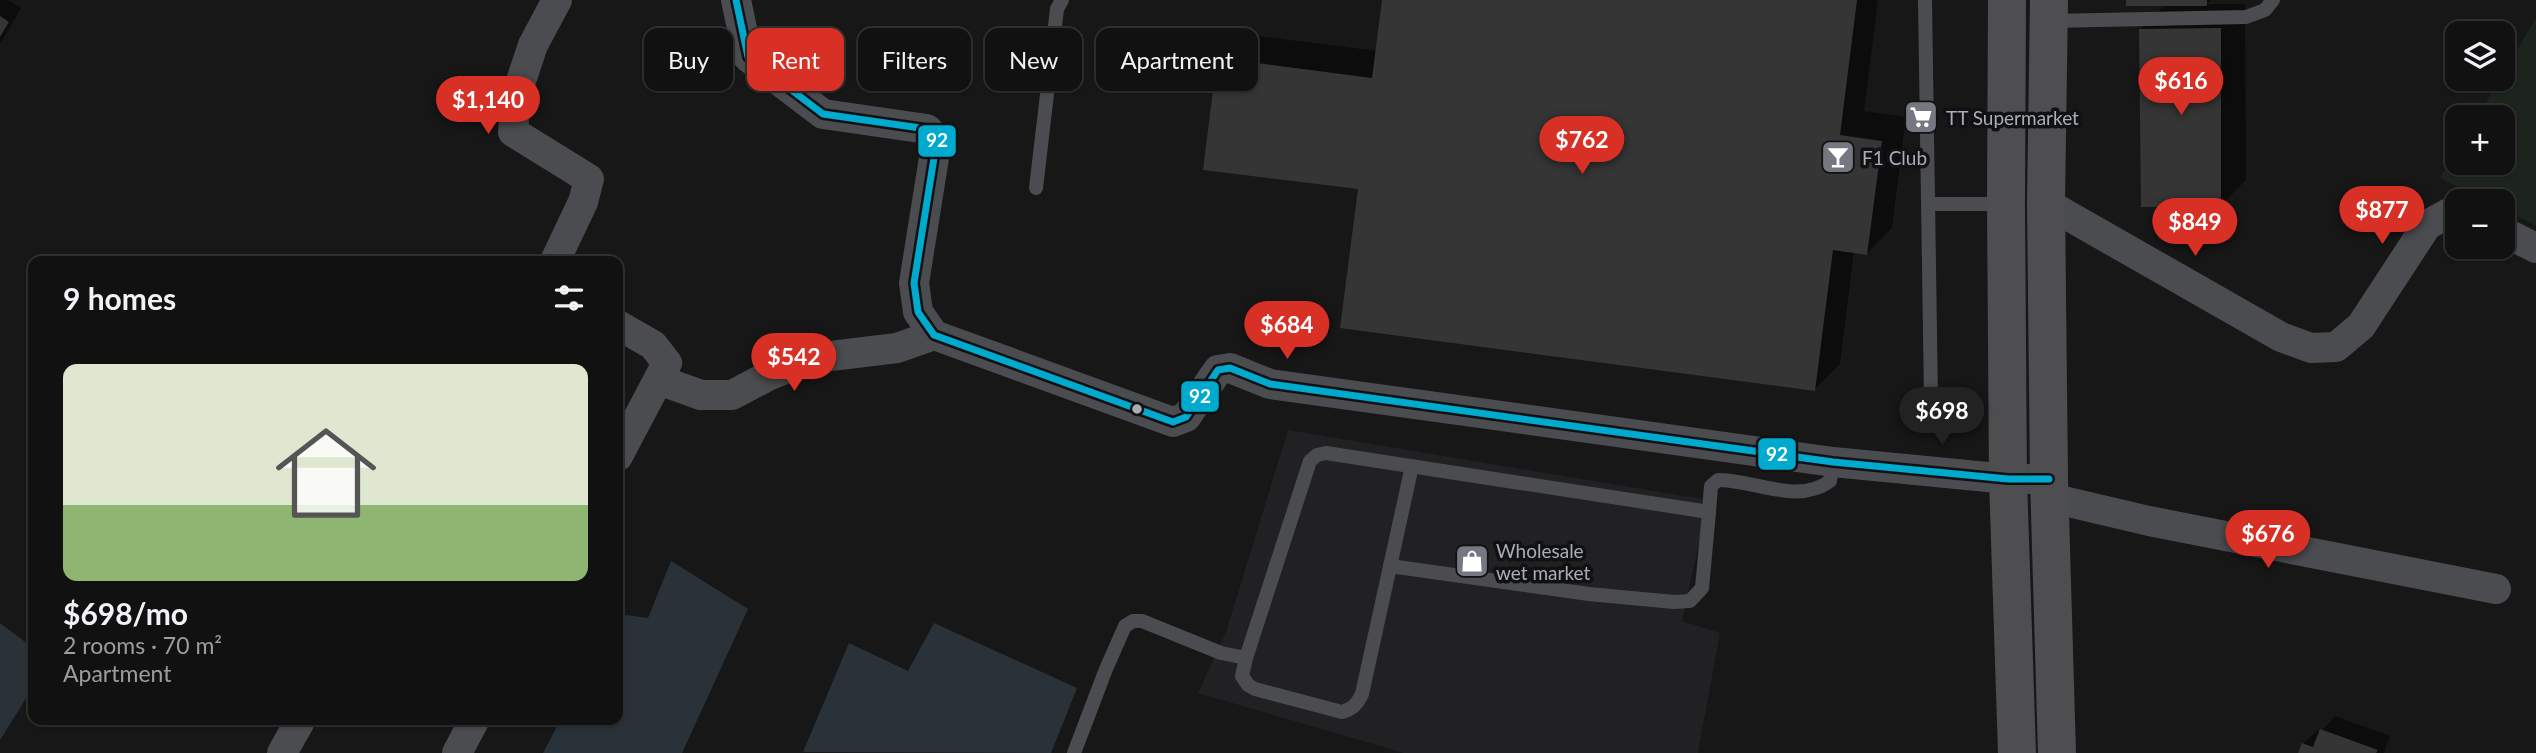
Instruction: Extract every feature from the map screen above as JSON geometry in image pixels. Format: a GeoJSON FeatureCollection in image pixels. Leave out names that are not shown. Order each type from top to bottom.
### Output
{"type":"FeatureCollection","features":[{"type":"Feature","properties":{"kind":"highway"},"geometry":{"type":"LineString","coordinates":[[2007,0],[2008,479],[2017,753]]}},
{"type":"Feature","properties":{"kind":"highway"},"geometry":{"type":"LineString","coordinates":[[2049,10],[2046,203],[2057,753]]}},
{"type":"Feature","properties":{"kind":"street"},"geometry":{"type":"LineString","coordinates":[[557,0],[533,44],[516,96],[513,132],[589,179],[583,202],[557,256]]}},
{"type":"Feature","properties":{"kind":"street"},"geometry":{"type":"LineString","coordinates":[[736,0],[748,57],[823,114],[927,129],[937,139],[914,283],[918,312],[934,335],[1174,422],[1186,417],[1218,370],[1230,368],[1270,384],[1833,462],[2008,479],[2050,489],[2149,521],[2496,589]]}},
{"type":"Feature","properties":{"kind":"street"},"geometry":{"type":"LineString","coordinates":[[2046,203],[2281,337],[2311,348],[2336,347],[2361,326],[2427,225],[2445,215]]}},
{"type":"Feature","properties":{"kind":"street"},"geometry":{"type":"LineString","coordinates":[[2515,238],[2536,248]]}},
{"type":"Feature","properties":{"kind":"street"},"geometry":{"type":"LineString","coordinates":[[623,328],[653,345],[667,363],[623,447]]}},
{"type":"Feature","properties":{"kind":"street"},"geometry":{"type":"LineString","coordinates":[[659,380],[701,395],[732,395],[770,375],[814,358],[897,348],[934,335]]}},
{"type":"Feature","properties":{"kind":"street"},"geometry":{"type":"LineString","coordinates":[[282,753],[298,725]]}},
{"type":"Feature","properties":{"kind":"street"},"geometry":{"type":"LineString","coordinates":[[457,753],[472,725]]}},
{"type":"Feature","properties":{"kind":"lane"},"geometry":{"type":"LineString","coordinates":[[1036,188],[1057,9],[1062,0]]}},
{"type":"Feature","properties":{"kind":"lane"},"geometry":{"type":"LineString","coordinates":[[1924,0],[1931,400]]}},
{"type":"Feature","properties":{"kind":"lane"},"geometry":{"type":"LineString","coordinates":[[2049,10],[2246,17],[2265,10],[2273,0]]}},
{"type":"Feature","properties":{"kind":"lane"},"geometry":{"type":"LineString","coordinates":[[1928,204],[2006,204]]}},
{"type":"Feature","properties":{"kind":"lane"},"geometry":{"type":"LineString","coordinates":[[1412,466],[1362,694],[1351,710],[1342,712],[1248,685],[1242,671],[1310,461],[1317,455],[1326,453],[1412,466],[1709,512]]}},
{"type":"Feature","properties":{"kind":"lane"},"geometry":{"type":"LineString","coordinates":[[1390,566],[1589,594],[1674,602],[1690,601],[1702,588],[1711,486],[1718,480],[1802,493],[1818,490],[1830,481],[1833,462]]}},
{"type":"Feature","properties":{"kind":"lane"},"geometry":{"type":"LineString","coordinates":[[1074,753],[1125,626],[1133,621],[1142,621],[1221,653],[1246,658]]}},
{"type":"Feature","properties":{"kind":"shaded area"},"geometry":{"type":"Polygon","coordinates":[[[2536,18],[2536,226],[2515,215],[2515,189],[2462,189],[2440,178],[2445,170],[2445,175],[2515,175],[2515,105],[2484,105],[2493,91],[2515,91],[2515,54],[2536,18]]]}},
{"type":"Feature","properties":{"kind":"shaded area","name":"Wholesale wet market"},"geometry":{"type":"Polygon","coordinates":[[[1288,430],[1708,500],[1682,621],[1720,633],[1698,753],[1404,753],[1198,693],[1226,632],[1288,430]]]}},
{"type":"Feature","properties":{"kind":"shaded area"},"geometry":{"type":"Polygon","coordinates":[[[671,561],[748,609],[682,753],[543,753],[558,725],[623,725],[623,615],[648,618],[671,561]]]}},
{"type":"Feature","properties":{"kind":"shaded area"},"geometry":{"type":"Polygon","coordinates":[[[0,623],[28,644],[28,695],[0,740],[0,623]]]}},
{"type":"Feature","properties":{"kind":"shaded area"},"geometry":{"type":"Polygon","coordinates":[[[934,623],[1077,688],[1051,753],[803,752],[849,643],[908,671],[934,623]]]}},
{"type":"Feature","properties":{"kind":"building"},"geometry":{"type":"Polygon","coordinates":[[[1382,0],[1857,0],[1840,135],[1882,141],[1867,255],[1833,250],[1815,391],[1340,328],[1358,189],[1203,170],[1213,91],[1258,91],[1258,63],[1372,78],[1382,0]]]}},
{"type":"Feature","properties":{"kind":"building"},"geometry":{"type":"Polygon","coordinates":[[[2126,0],[2207,0],[2207,6],[2126,6],[2126,0]]]}},
{"type":"Feature","properties":{"kind":"building"},"geometry":{"type":"Polygon","coordinates":[[[0,16],[9,22],[0,37],[0,16]]]}},
{"type":"Feature","properties":{"kind":"building"},"geometry":{"type":"Polygon","coordinates":[[[2221,28],[2221,207],[2141,207],[2139,29],[2221,28]]]}},
{"type":"Feature","properties":{"kind":"building"},"geometry":{"type":"Polygon","coordinates":[[[2320,729],[2378,750],[2376,753],[2298,753],[2302,743],[2313,747],[2320,729]]]}},
{"type":"Feature","properties":{"kind":"transit line","name":"92"},"geometry":{"type":"LineString","coordinates":[[736,0],[748,57],[823,114],[927,129],[937,139],[914,283],[918,312],[934,335],[1173,422],[1186,417],[1218,370],[1230,368],[1270,384],[1833,462],[2008,479],[2049,479]]}},
{"type":"Feature","properties":{"kind":"place","name":"TT Supermarket"},"geometry":{"type":"Point","coordinates":[1921,117]}},
{"type":"Feature","properties":{"kind":"place","name":"F1 Club"},"geometry":{"type":"Point","coordinates":[1838,157]}},
{"type":"Feature","properties":{"kind":"place","name":"Wholesale wet market"},"geometry":{"type":"Point","coordinates":[1472,561]}}]}
